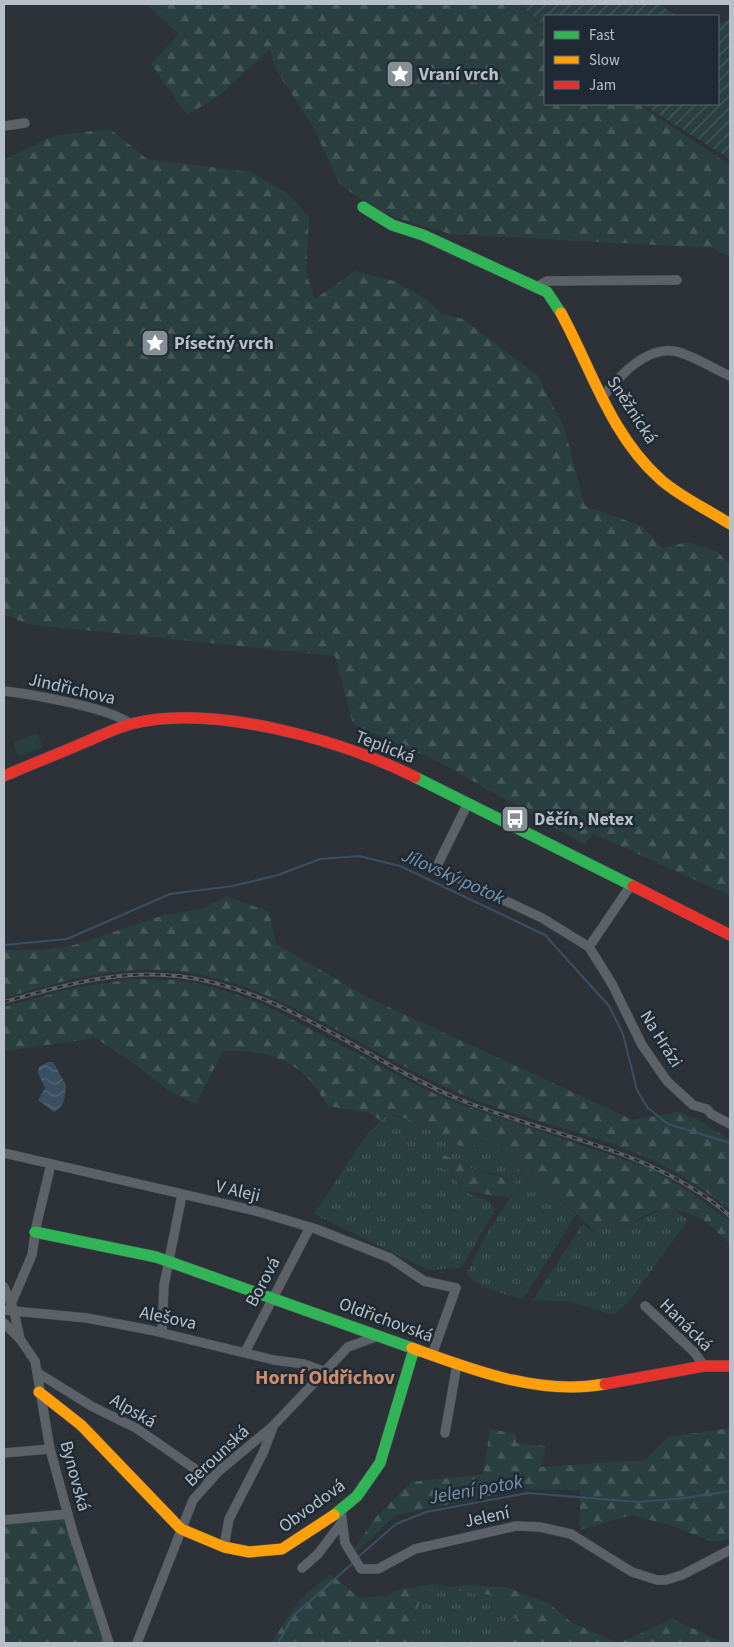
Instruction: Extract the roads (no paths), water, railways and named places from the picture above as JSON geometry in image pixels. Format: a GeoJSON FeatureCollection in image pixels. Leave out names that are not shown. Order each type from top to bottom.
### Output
{"type":"FeatureCollection","features":[{"type":"Feature","properties":{"kind":"street"},"geometry":{"type":"LineString","coordinates":[[4,126],[25,122]]}},
{"type":"Feature","properties":{"kind":"street","name":"Sněžnická"},"geometry":{"type":"LineString","coordinates":[[362,207],[392,225],[423,235],[538,286],[547,292],[561,309],[601,399],[626,439],[660,479],[730,524]]}},
{"type":"Feature","properties":{"kind":"street"},"geometry":{"type":"LineString","coordinates":[[538,286],[547,281],[677,280]]}},
{"type":"Feature","properties":{"kind":"street"},"geometry":{"type":"LineString","coordinates":[[601,399],[613,383],[629,369],[658,351],[674,351],[730,376]]}},
{"type":"Feature","properties":{"kind":"street","name":"Jindřichova"},"geometry":{"type":"LineString","coordinates":[[4,691],[91,709],[122,718],[130,724]]}},
{"type":"Feature","properties":{"kind":"street","name":"Teplická"},"geometry":{"type":"LineString","coordinates":[[4,776],[130,724],[171,717],[224,722],[274,730],[380,761],[468,803],[730,935]]}},
{"type":"Feature","properties":{"kind":"street"},"geometry":{"type":"LineString","coordinates":[[468,803],[436,868],[542,918],[589,947],[631,886]]}},
{"type":"Feature","properties":{"kind":"street","name":"Na Hrázi"},"geometry":{"type":"LineString","coordinates":[[589,947],[612,984],[642,1045],[667,1081],[693,1105],[707,1109],[711,1114],[730,1124]]}},
{"type":"Feature","properties":{"kind":"street","name":"V Aleji"},"geometry":{"type":"LineString","coordinates":[[4,1152],[256,1211],[310,1227],[390,1258],[424,1281],[456,1288],[432,1355]]}},
{"type":"Feature","properties":{"kind":"street"},"geometry":{"type":"LineString","coordinates":[[13,1307],[32,1255],[35,1232],[51,1164]]}},
{"type":"Feature","properties":{"kind":"street"},"geometry":{"type":"LineString","coordinates":[[162,1332],[164,1285],[182,1195]]}},
{"type":"Feature","properties":{"kind":"street","name":"Borová"},"geometry":{"type":"LineString","coordinates":[[245,1352],[310,1227]]}},
{"type":"Feature","properties":{"kind":"street","name":"Oldřichovská"},"geometry":{"type":"LineString","coordinates":[[35,1232],[138,1253],[169,1262],[457,1364],[520,1382],[566,1388],[607,1384],[704,1366],[730,1366]]}},
{"type":"Feature","properties":{"kind":"street"},"geometry":{"type":"LineString","coordinates":[[4,1286],[13,1307],[20,1339]]}},
{"type":"Feature","properties":{"kind":"street","name":"Hanácká"},"geometry":{"type":"LineString","coordinates":[[644,1306],[694,1352],[704,1366]]}},
{"type":"Feature","properties":{"kind":"street","name":"Alešova"},"geometry":{"type":"LineString","coordinates":[[4,1310],[13,1307],[162,1332],[274,1360],[304,1364],[323,1371]]}},
{"type":"Feature","properties":{"kind":"street","name":"Bynovská"},"geometry":{"type":"LineString","coordinates":[[4,1323],[20,1339],[35,1360],[50,1449],[68,1514],[109,1643]]}},
{"type":"Feature","properties":{"kind":"street","name":"Berounská"},"geometry":{"type":"LineString","coordinates":[[137,1643],[193,1500],[211,1480],[273,1426],[323,1371],[348,1347],[378,1336]]}},
{"type":"Feature","properties":{"kind":"street","name":"Obvodová"},"geometry":{"type":"LineString","coordinates":[[39,1392],[81,1425],[181,1528],[224,1546],[249,1552],[282,1550],[321,1521],[342,1516],[380,1463],[414,1349]]}},
{"type":"Feature","properties":{"kind":"street"},"geometry":{"type":"LineString","coordinates":[[445,1433],[457,1364]]}},
{"type":"Feature","properties":{"kind":"street","name":"Alpská"},"geometry":{"type":"LineString","coordinates":[[38,1372],[93,1407],[136,1428],[211,1480]]}},
{"type":"Feature","properties":{"kind":"street"},"geometry":{"type":"LineString","coordinates":[[224,1546],[229,1519],[263,1453],[273,1426]]}},
{"type":"Feature","properties":{"kind":"street"},"geometry":{"type":"LineString","coordinates":[[4,1453],[50,1449]]}},
{"type":"Feature","properties":{"kind":"street"},"geometry":{"type":"LineString","coordinates":[[4,1520],[68,1514]]}},
{"type":"Feature","properties":{"kind":"street"},"geometry":{"type":"LineString","coordinates":[[302,1568],[318,1554],[342,1516]]}},
{"type":"Feature","properties":{"kind":"street","name":"Jelení"},"geometry":{"type":"LineString","coordinates":[[342,1516],[345,1543],[361,1570],[378,1569],[415,1549],[516,1526],[540,1527],[571,1534],[632,1572],[657,1580],[666,1580],[682,1574],[730,1550]]}},
{"type":"Feature","properties":{"kind":"water"},"geometry":{"type":"Polygon","coordinates":[[[48,1062],[53,1062],[66,1085],[62,1104],[54,1112],[38,1100],[45,1088],[38,1073],[39,1067],[48,1062]]]}},
{"type":"Feature","properties":{"kind":"waterway","name":"Jílovský potok"},"geometry":{"type":"LineString","coordinates":[[4,945],[67,939],[170,894],[233,886],[278,875],[320,859],[359,856],[400,866],[545,935],[609,1006],[623,1034],[637,1090],[648,1108],[668,1124],[730,1143]]}},
{"type":"Feature","properties":{"kind":"waterway","name":"Jelení potok"},"geometry":{"type":"LineString","coordinates":[[357,1558],[396,1524],[426,1512],[528,1493],[638,1502],[685,1498],[730,1491]]}},
{"type":"Feature","properties":{"kind":"waterway","name":"Jelení potok"},"geometry":{"type":"LineString","coordinates":[[278,1643],[294,1615],[354,1562]]}},
{"type":"Feature","properties":{"kind":"railway"},"geometry":{"type":"LineString","coordinates":[[4,1002],[90,980],[134,975],[178,976],[216,983],[253,995],[288,1010],[391,1066],[461,1100],[601,1147],[669,1175],[700,1193],[730,1216]]}},
{"type":"Feature","properties":{"kind":"place","name":"Vraní vrch"},"geometry":{"type":"Point","coordinates":[400,74]}},
{"type":"Feature","properties":{"kind":"place","name":"Písečný vrch"},"geometry":{"type":"Point","coordinates":[155,343]}},
{"type":"Feature","properties":{"kind":"place","name":"Děčín, Netex"},"geometry":{"type":"Point","coordinates":[515,819]}},
{"type":"Feature","properties":{"kind":"district","name":"Horní Oldřichov"},"geometry":{"type":"Point","coordinates":[325,1378]}}]}
